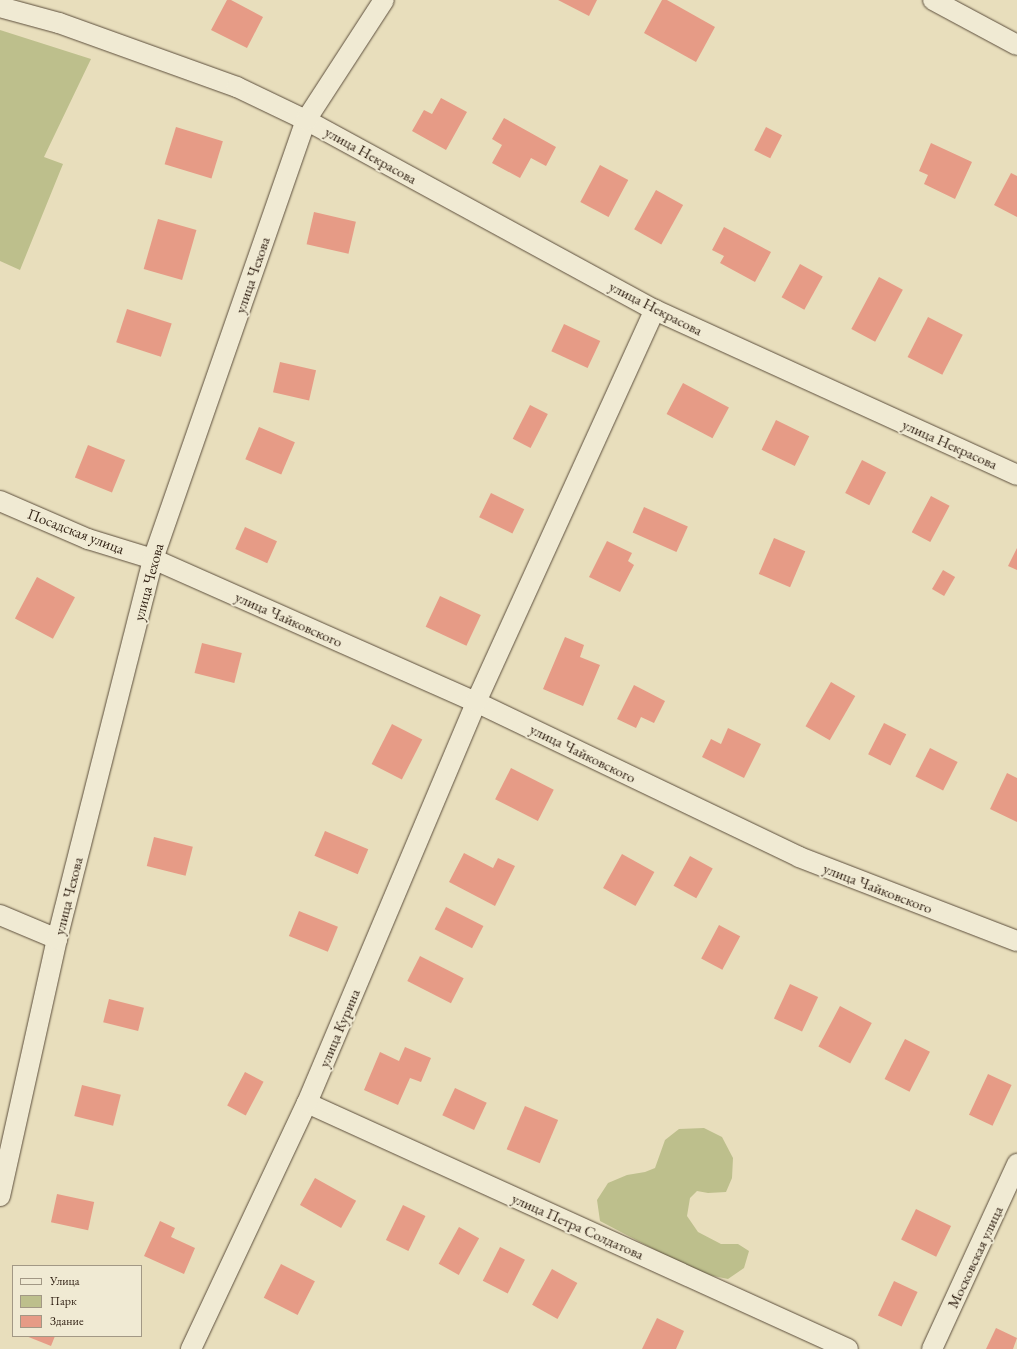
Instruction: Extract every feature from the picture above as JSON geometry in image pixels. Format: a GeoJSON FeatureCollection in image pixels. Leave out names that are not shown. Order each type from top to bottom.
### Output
{"type":"FeatureCollection","features":[{"type":"Feature","properties":{"kind":"street","name":"улица Чехова"},"geometry":{"type":"LineString","coordinates":[[0,1196],[56,939],[153,559],[306,120],[384,0]]}},
{"type":"Feature","properties":{"kind":"street"},"geometry":{"type":"LineString","coordinates":[[933,0],[1017,45]]}},
{"type":"Feature","properties":{"kind":"street","name":"улица Некрасова"},"geometry":{"type":"LineString","coordinates":[[0,6],[59,23],[237,87],[306,120],[655,310],[1017,475]]}},
{"type":"Feature","properties":{"kind":"street","name":"улица Курина"},"geometry":{"type":"LineString","coordinates":[[191,1349],[307,1103],[476,702],[655,310]]}},
{"type":"Feature","properties":{"kind":"street","name":"Посадская улица"},"geometry":{"type":"LineString","coordinates":[[0,501],[88,539],[153,559]]}},
{"type":"Feature","properties":{"kind":"street","name":"улица Чайковского"},"geometry":{"type":"LineString","coordinates":[[153,559],[476,702],[799,857],[1017,941]]}},
{"type":"Feature","properties":{"kind":"street"},"geometry":{"type":"LineString","coordinates":[[0,914],[56,939]]}},
{"type":"Feature","properties":{"kind":"street","name":"улица Петра Солдатова"},"geometry":{"type":"LineString","coordinates":[[307,1103],[848,1349]]}},
{"type":"Feature","properties":{"kind":"street","name":"Московская улица"},"geometry":{"type":"LineString","coordinates":[[932,1349],[1017,1164]]}},
{"type":"Feature","properties":{"kind":"green space"},"geometry":{"type":"Polygon","coordinates":[[[0,30],[91,59],[44,157],[63,164],[20,270],[0,261],[0,30]]]}},
{"type":"Feature","properties":{"kind":"green space"},"geometry":{"type":"Polygon","coordinates":[[[704,1128],[722,1137],[733,1158],[732,1178],[726,1192],[708,1193],[697,1191],[690,1198],[687,1216],[698,1232],[721,1244],[738,1244],[749,1251],[744,1268],[728,1279],[699,1273],[600,1221],[597,1200],[608,1183],[627,1175],[645,1172],[655,1168],[665,1140],[679,1129],[704,1128]]]}},
{"type":"Feature","properties":{"kind":"building"},"geometry":{"type":"Polygon","coordinates":[[[227,0],[231,0],[263,17],[247,48],[211,30],[227,0]]]}},
{"type":"Feature","properties":{"kind":"building"},"geometry":{"type":"Polygon","coordinates":[[[558,0],[597,0],[589,16],[558,0]]]}},
{"type":"Feature","properties":{"kind":"building"},"geometry":{"type":"Polygon","coordinates":[[[662,0],[667,0],[715,27],[696,62],[644,33],[662,0]]]}},
{"type":"Feature","properties":{"kind":"building"},"geometry":{"type":"Polygon","coordinates":[[[441,98],[467,112],[446,150],[412,131],[424,110],[432,114],[441,98]]]}},
{"type":"Feature","properties":{"kind":"building"},"geometry":{"type":"Polygon","coordinates":[[[504,118],[556,147],[546,166],[531,158],[520,178],[492,163],[502,145],[492,139],[504,118]]]}},
{"type":"Feature","properties":{"kind":"building"},"geometry":{"type":"Polygon","coordinates":[[[176,127],[223,141],[211,179],[165,164],[176,127]]]}},
{"type":"Feature","properties":{"kind":"building"},"geometry":{"type":"Polygon","coordinates":[[[766,127],[782,135],[770,158],[754,150],[766,127]]]}},
{"type":"Feature","properties":{"kind":"building"},"geometry":{"type":"Polygon","coordinates":[[[931,143],[972,162],[955,199],[924,184],[928,175],[919,171],[931,143]]]}},
{"type":"Feature","properties":{"kind":"building"},"geometry":{"type":"Polygon","coordinates":[[[600,165],[628,180],[609,217],[580,202],[600,165]]]}},
{"type":"Feature","properties":{"kind":"building"},"geometry":{"type":"Polygon","coordinates":[[[1011,173],[1017,176],[1017,217],[994,205],[1011,173]]]}},
{"type":"Feature","properties":{"kind":"building"},"geometry":{"type":"Polygon","coordinates":[[[656,190],[683,205],[661,244],[634,229],[656,190]]]}},
{"type":"Feature","properties":{"kind":"building"},"geometry":{"type":"Polygon","coordinates":[[[314,212],[356,222],[348,254],[307,244],[314,212]]]}},
{"type":"Feature","properties":{"kind":"building"},"geometry":{"type":"Polygon","coordinates":[[[158,219],[196,230],[182,280],[144,269],[158,219]]]}},
{"type":"Feature","properties":{"kind":"building"},"geometry":{"type":"Polygon","coordinates":[[[724,227],[771,252],[755,282],[720,263],[724,256],[712,250],[724,227]]]}},
{"type":"Feature","properties":{"kind":"building"},"geometry":{"type":"Polygon","coordinates":[[[800,264],[823,277],[804,310],[782,297],[800,264]]]}},
{"type":"Feature","properties":{"kind":"building"},"geometry":{"type":"Polygon","coordinates":[[[879,277],[903,290],[875,342],[851,329],[879,277]]]}},
{"type":"Feature","properties":{"kind":"building"},"geometry":{"type":"Polygon","coordinates":[[[127,309],[172,324],[161,357],[116,342],[127,309]]]}},
{"type":"Feature","properties":{"kind":"building"},"geometry":{"type":"Polygon","coordinates":[[[928,317],[963,335],[942,375],[908,357],[928,317]]]}},
{"type":"Feature","properties":{"kind":"building"},"geometry":{"type":"Polygon","coordinates":[[[564,324],[600,341],[588,368],[551,351],[564,324]]]}},
{"type":"Feature","properties":{"kind":"building"},"geometry":{"type":"Polygon","coordinates":[[[280,362],[316,370],[309,401],[273,392],[280,362]]]}},
{"type":"Feature","properties":{"kind":"building"},"geometry":{"type":"Polygon","coordinates":[[[683,383],[729,407],[712,438],[667,414],[683,383]]]}},
{"type":"Feature","properties":{"kind":"building"},"geometry":{"type":"Polygon","coordinates":[[[530,405],[548,414],[531,448],[513,439],[530,405]]]}},
{"type":"Feature","properties":{"kind":"building"},"geometry":{"type":"Polygon","coordinates":[[[776,420],[809,436],[795,466],[762,450],[776,420]]]}},
{"type":"Feature","properties":{"kind":"building"},"geometry":{"type":"Polygon","coordinates":[[[259,427],[295,442],[281,474],[245,459],[259,427]]]}},
{"type":"Feature","properties":{"kind":"building"},"geometry":{"type":"Polygon","coordinates":[[[88,445],[125,460],[112,492],[75,477],[88,445]]]}},
{"type":"Feature","properties":{"kind":"building"},"geometry":{"type":"Polygon","coordinates":[[[862,460],[886,472],[869,505],[845,493],[862,460]]]}},
{"type":"Feature","properties":{"kind":"building"},"geometry":{"type":"Polygon","coordinates":[[[491,493],[524,509],[512,533],[479,517],[491,493]]]}},
{"type":"Feature","properties":{"kind":"building"},"geometry":{"type":"Polygon","coordinates":[[[931,496],[950,506],[930,542],[912,532],[931,496]]]}},
{"type":"Feature","properties":{"kind":"building"},"geometry":{"type":"Polygon","coordinates":[[[644,507],[688,527],[676,552],[633,533],[644,507]]]}},
{"type":"Feature","properties":{"kind":"building"},"geometry":{"type":"Polygon","coordinates":[[[245,527],[277,541],[267,563],[235,549],[245,527]]]}},
{"type":"Feature","properties":{"kind":"building"},"geometry":{"type":"Polygon","coordinates":[[[774,538],[805,551],[790,587],[759,574],[774,538]]]}},
{"type":"Feature","properties":{"kind":"building"},"geometry":{"type":"Polygon","coordinates":[[[607,541],[632,553],[628,561],[634,565],[620,592],[589,577],[607,541]]]}},
{"type":"Feature","properties":{"kind":"building"},"geometry":{"type":"Polygon","coordinates":[[[1017,548],[1017,570],[1008,566],[1017,548]]]}},
{"type":"Feature","properties":{"kind":"building"},"geometry":{"type":"Polygon","coordinates":[[[943,570],[955,577],[944,596],[932,589],[943,570]]]}},
{"type":"Feature","properties":{"kind":"building"},"geometry":{"type":"Polygon","coordinates":[[[37,577],[75,597],[53,639],[15,618],[37,577]]]}},
{"type":"Feature","properties":{"kind":"building"},"geometry":{"type":"Polygon","coordinates":[[[440,596],[481,615],[466,646],[426,627],[440,596]]]}},
{"type":"Feature","properties":{"kind":"building"},"geometry":{"type":"Polygon","coordinates":[[[565,637],[584,645],[580,657],[600,665],[583,706],[543,689],[565,637]]]}},
{"type":"Feature","properties":{"kind":"building"},"geometry":{"type":"Polygon","coordinates":[[[202,643],[242,653],[234,683],[195,673],[202,643]]]}},
{"type":"Feature","properties":{"kind":"building"},"geometry":{"type":"Polygon","coordinates":[[[831,682],[855,696],[830,740],[806,726],[831,682]]]}},
{"type":"Feature","properties":{"kind":"building"},"geometry":{"type":"Polygon","coordinates":[[[634,685],[665,701],[654,723],[641,717],[636,728],[617,719],[634,685]]]}},
{"type":"Feature","properties":{"kind":"building"},"geometry":{"type":"Polygon","coordinates":[[[884,723],[906,734],[890,766],[868,754],[884,723]]]}},
{"type":"Feature","properties":{"kind":"building"},"geometry":{"type":"Polygon","coordinates":[[[392,724],[422,739],[402,780],[372,764],[392,724]]]}},
{"type":"Feature","properties":{"kind":"building"},"geometry":{"type":"Polygon","coordinates":[[[728,728],[761,744],[744,778],[702,757],[711,739],[721,744],[728,728]]]}},
{"type":"Feature","properties":{"kind":"building"},"geometry":{"type":"Polygon","coordinates":[[[930,748],[958,762],[943,791],[915,777],[930,748]]]}},
{"type":"Feature","properties":{"kind":"building"},"geometry":{"type":"Polygon","coordinates":[[[511,768],[554,790],[538,821],[495,799],[511,768]]]}},
{"type":"Feature","properties":{"kind":"building"},"geometry":{"type":"Polygon","coordinates":[[[1007,773],[1017,778],[1017,822],[990,809],[1007,773]]]}},
{"type":"Feature","properties":{"kind":"building"},"geometry":{"type":"Polygon","coordinates":[[[325,831],[368,849],[358,874],[314,856],[325,831]]]}},
{"type":"Feature","properties":{"kind":"building"},"geometry":{"type":"Polygon","coordinates":[[[154,837],[193,847],[186,876],[147,866],[154,837]]]}},
{"type":"Feature","properties":{"kind":"building"},"geometry":{"type":"Polygon","coordinates":[[[464,853],[493,868],[498,858],[515,866],[495,906],[449,882],[464,853]]]}},
{"type":"Feature","properties":{"kind":"building"},"geometry":{"type":"Polygon","coordinates":[[[622,854],[654,872],[635,906],[603,888],[622,854]]]}},
{"type":"Feature","properties":{"kind":"building"},"geometry":{"type":"Polygon","coordinates":[[[690,856],[713,869],[696,898],[674,886],[690,856]]]}},
{"type":"Feature","properties":{"kind":"building"},"geometry":{"type":"Polygon","coordinates":[[[446,907],[483,926],[472,948],[435,929],[446,907]]]}},
{"type":"Feature","properties":{"kind":"building"},"geometry":{"type":"Polygon","coordinates":[[[299,911],[338,927],[328,952],[289,936],[299,911]]]}},
{"type":"Feature","properties":{"kind":"building"},"geometry":{"type":"Polygon","coordinates":[[[719,925],[740,936],[722,970],[701,959],[719,925]]]}},
{"type":"Feature","properties":{"kind":"building"},"geometry":{"type":"Polygon","coordinates":[[[420,956],[464,978],[451,1003],[407,981],[420,956]]]}},
{"type":"Feature","properties":{"kind":"building"},"geometry":{"type":"Polygon","coordinates":[[[790,984],[818,997],[802,1032],[774,1018],[790,984]]]}},
{"type":"Feature","properties":{"kind":"building"},"geometry":{"type":"Polygon","coordinates":[[[109,999],[144,1008],[138,1031],[103,1022],[109,999]]]}},
{"type":"Feature","properties":{"kind":"building"},"geometry":{"type":"Polygon","coordinates":[[[840,1006],[872,1023],[850,1064],[818,1047],[840,1006]]]}},
{"type":"Feature","properties":{"kind":"building"},"geometry":{"type":"Polygon","coordinates":[[[905,1039],[930,1052],[910,1092],[885,1079],[905,1039]]]}},
{"type":"Feature","properties":{"kind":"building"},"geometry":{"type":"Polygon","coordinates":[[[405,1047],[431,1058],[421,1082],[410,1078],[398,1105],[364,1090],[380,1052],[399,1061],[405,1047]]]}},
{"type":"Feature","properties":{"kind":"building"},"geometry":{"type":"Polygon","coordinates":[[[245,1072],[264,1082],[246,1115],[227,1106],[245,1072]]]}},
{"type":"Feature","properties":{"kind":"building"},"geometry":{"type":"Polygon","coordinates":[[[988,1074],[1012,1085],[993,1126],[969,1115],[988,1074]]]}},
{"type":"Feature","properties":{"kind":"building"},"geometry":{"type":"Polygon","coordinates":[[[82,1085],[121,1095],[113,1126],[74,1116],[82,1085]]]}},
{"type":"Feature","properties":{"kind":"building"},"geometry":{"type":"Polygon","coordinates":[[[455,1088],[487,1103],[474,1130],[442,1115],[455,1088]]]}},
{"type":"Feature","properties":{"kind":"building"},"geometry":{"type":"Polygon","coordinates":[[[525,1106],[558,1120],[540,1163],[507,1149],[525,1106]]]}},
{"type":"Feature","properties":{"kind":"building"},"geometry":{"type":"Polygon","coordinates":[[[315,1178],[356,1201],[341,1228],[300,1205],[315,1178]]]}},
{"type":"Feature","properties":{"kind":"building"},"geometry":{"type":"Polygon","coordinates":[[[57,1194],[94,1202],[88,1230],[51,1222],[57,1194]]]}},
{"type":"Feature","properties":{"kind":"building"},"geometry":{"type":"Polygon","coordinates":[[[403,1205],[425,1216],[408,1251],[386,1240],[403,1205]]]}},
{"type":"Feature","properties":{"kind":"building"},"geometry":{"type":"Polygon","coordinates":[[[916,1209],[951,1226],[936,1257],[901,1240],[916,1209]]]}},
{"type":"Feature","properties":{"kind":"building"},"geometry":{"type":"Polygon","coordinates":[[[160,1221],[175,1228],[171,1237],[195,1248],[184,1274],[144,1256],[160,1221]]]}},
{"type":"Feature","properties":{"kind":"building"},"geometry":{"type":"Polygon","coordinates":[[[459,1227],[479,1238],[459,1275],[439,1264],[459,1227]]]}},
{"type":"Feature","properties":{"kind":"building"},"geometry":{"type":"Polygon","coordinates":[[[500,1247],[525,1260],[508,1294],[483,1281],[500,1247]]]}},
{"type":"Feature","properties":{"kind":"building"},"geometry":{"type":"Polygon","coordinates":[[[281,1264],[315,1281],[298,1315],[264,1298],[281,1264]]]}},
{"type":"Feature","properties":{"kind":"building"},"geometry":{"type":"Polygon","coordinates":[[[552,1269],[577,1283],[557,1319],[532,1305],[552,1269]]]}},
{"type":"Feature","properties":{"kind":"building"},"geometry":{"type":"Polygon","coordinates":[[[894,1281],[918,1292],[902,1326],[878,1315],[894,1281]]]}},
{"type":"Feature","properties":{"kind":"building"},"geometry":{"type":"Polygon","coordinates":[[[657,1318],[684,1331],[676,1349],[642,1349],[657,1318]]]}},
{"type":"Feature","properties":{"kind":"building"},"geometry":{"type":"Polygon","coordinates":[[[996,1328],[1017,1338],[1013,1349],[986,1349],[996,1328]]]}},
{"type":"Feature","properties":{"kind":"building"},"geometry":{"type":"Polygon","coordinates":[[[28,1337],[55,1337],[51,1346],[28,1337]]]}}]}
